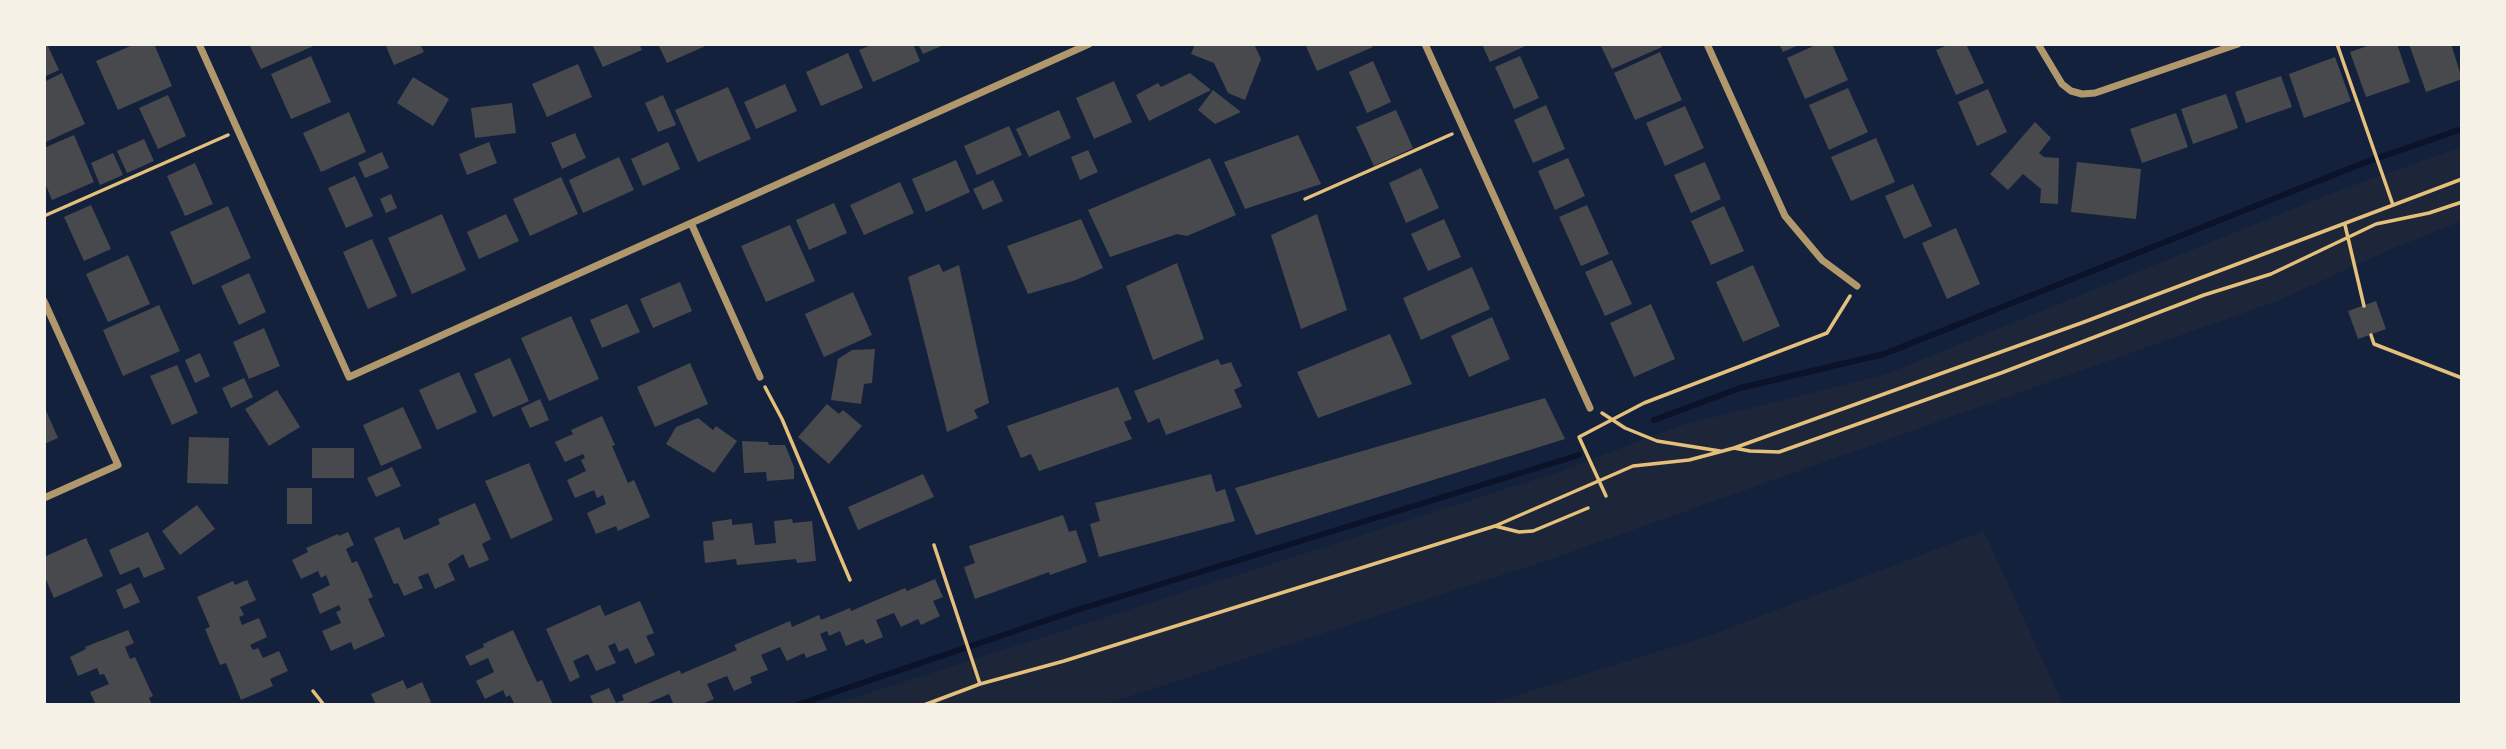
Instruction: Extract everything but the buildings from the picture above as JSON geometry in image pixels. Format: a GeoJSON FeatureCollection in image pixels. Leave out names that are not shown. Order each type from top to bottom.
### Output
{"type":"FeatureCollection","features":[{"type":"Feature","properties":{"kind":"street"},"geometry":{"type":"LineString","coordinates":[[200,44],[349,377],[1089,44]]}},
{"type":"Feature","properties":{"kind":"street"},"geometry":{"type":"LineString","coordinates":[[1425,44],[1590,408]]}},
{"type":"Feature","properties":{"kind":"street"},"geometry":{"type":"LineString","coordinates":[[1707,44],[1785,216],[1822,260],[1857,286]]}},
{"type":"Feature","properties":{"kind":"street"},"geometry":{"type":"LineString","coordinates":[[2038,44],[2062,84],[2081,94],[2095,93],[2238,44]]}},
{"type":"Feature","properties":{"kind":"street"},"geometry":{"type":"LineString","coordinates":[[691,223],[760,377]]}},
{"type":"Feature","properties":{"kind":"street"},"geometry":{"type":"LineString","coordinates":[[44,301],[118,465],[44,498]]}},
{"type":"Feature","properties":{"kind":"path"},"geometry":{"type":"LineString","coordinates":[[2337,44],[2393,205]]}},
{"type":"Feature","properties":{"kind":"path"},"geometry":{"type":"LineString","coordinates":[[1305,200],[1464,129]]}},
{"type":"Feature","properties":{"kind":"path"},"geometry":{"type":"LineString","coordinates":[[44,216],[238,130]]}},
{"type":"Feature","properties":{"kind":"path"},"geometry":{"type":"LineString","coordinates":[[924,705],[981,684],[1064,662],[1495,526],[1633,466],[1689,460],[1734,447],[2084,322],[2208,273],[2462,180]]}},
{"type":"Feature","properties":{"kind":"path"},"geometry":{"type":"LineString","coordinates":[[1734,447],[1779,453],[1861,425],[2204,295],[2271,274],[2376,224],[2429,213],[2462,202]]}},
{"type":"Feature","properties":{"kind":"path"},"geometry":{"type":"LineString","coordinates":[[2345,225],[2364,306]]}},
{"type":"Feature","properties":{"kind":"path"},"geometry":{"type":"LineString","coordinates":[[1606,496],[1579,437],[1644,403],[1827,333],[1857,286]]}},
{"type":"Feature","properties":{"kind":"path"},"geometry":{"type":"LineString","coordinates":[[2371,335],[2374,344],[2462,378]]}},
{"type":"Feature","properties":{"kind":"path"},"geometry":{"type":"LineString","coordinates":[[760,377],[782,419],[850,580]]}},
{"type":"Feature","properties":{"kind":"path"},"geometry":{"type":"LineString","coordinates":[[1615,420],[1625,428],[1657,441],[1722,451]]}},
{"type":"Feature","properties":{"kind":"path"},"geometry":{"type":"LineString","coordinates":[[1495,526],[1519,532],[1533,531],[1588,508]]}},
{"type":"Feature","properties":{"kind":"path"},"geometry":{"type":"LineString","coordinates":[[934,545],[981,684]]}},
{"type":"Feature","properties":{"kind":"path"},"geometry":{"type":"LineString","coordinates":[[313,691],[324,705]]}},
{"type":"Feature","properties":{"kind":"shaded area"},"geometry":{"type":"Polygon","coordinates":[[[2462,147],[2462,221],[2396,247],[2277,301],[1551,559],[1103,705],[831,705],[1559,472],[1682,425],[1884,375],[2337,191],[2462,147]]]}},
{"type":"Feature","properties":{"kind":"shaded area"},"geometry":{"type":"Polygon","coordinates":[[[1984,531],[2063,705],[1486,705],[1711,635],[1984,531]]]}},
{"type":"Feature","properties":{"kind":"waterway"},"geometry":{"type":"LineString","coordinates":[[1654,420],[1740,388],[1884,354],[2366,162],[2462,129]]}},
{"type":"Feature","properties":{"kind":"waterway"},"geometry":{"type":"LineString","coordinates":[[797,705],[1074,611],[1579,455]]}}]}
